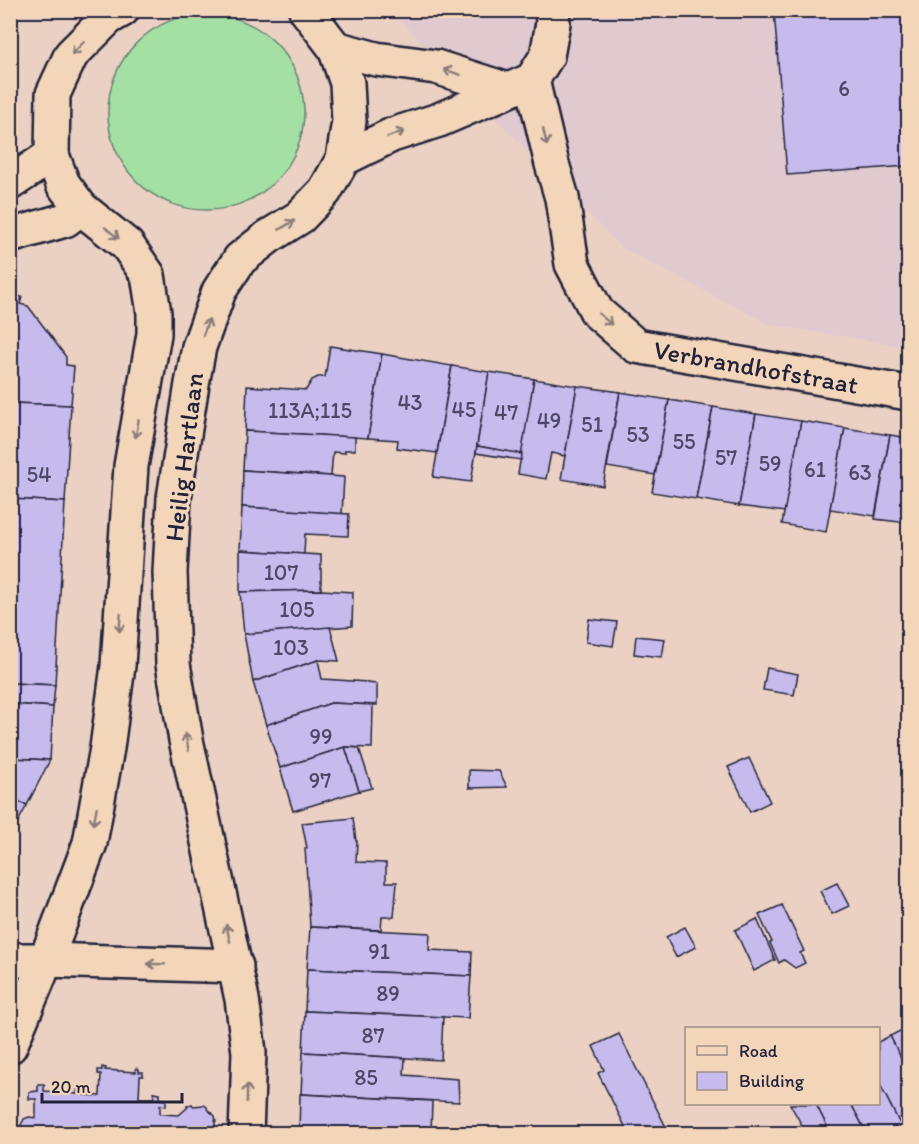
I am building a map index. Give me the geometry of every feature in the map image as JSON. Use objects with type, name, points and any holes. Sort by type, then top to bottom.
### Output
[{"type":"main road","name":"Heilig Hartlaan","points":[[10,1046],[46,960],[90,843],[107,748],[118,666],[131,466],[154,334],[154,313],[148,275],[127,245],[81,208],[63,184],[52,154],[53,94],[71,55],[108,18],[122,10]]},
{"type":"main road","name":"Heilig Hartlaan","points":[[246,1134],[249,1052],[243,999],[186,740],[173,664],[170,572],[174,498],[188,408],[199,347],[219,291],[240,259],[268,237],[300,218],[324,191],[343,159],[349,121],[347,83],[335,48],[306,10]]},
{"type":"main road","points":[[343,159],[392,135],[439,120],[520,85],[547,56],[553,23],[552,10]]},
{"type":"main road","points":[[335,48],[376,59],[436,67],[520,85]]},
{"type":"main road","name":"Verbrandhofstraat","points":[[520,85],[552,164],[562,198],[572,264],[597,312],[636,346],[909,393]]},
{"type":"main road","points":[[10,183],[52,154]]},
{"type":"main road","points":[[10,236],[65,220],[81,208]]},
{"type":"main road","points":[[10,960],[236,966]]},
{"type":"shaded area","points":[[391,11],[908,11],[908,347],[771,325],[622,248]]},
{"type":"green space","points":[[216,14],[244,21],[261,30],[276,42],[288,57],[297,74],[303,93],[303,131],[297,150],[288,167],[276,182],[261,194],[244,203],[225,209],[196,210],[168,203],[151,194],[136,182],[124,167],[115,150],[109,131],[108,102],[115,74],[124,57],[136,42],[151,30],[168,21],[187,15]]},
{"type":"building","points":[[774,10],[908,10],[908,166],[787,175]]},
{"type":"building","points":[[10,295],[22,297],[20,304],[28,306],[47,331],[66,357],[66,365],[74,366],[71,405],[10,403]]},
{"type":"building","points":[[330,346],[382,354],[368,438],[245,431],[247,386],[306,390],[312,380],[325,377]]},
{"type":"building","points":[[382,354],[452,366],[437,453],[397,448],[398,440],[368,438]]},
{"type":"building","points":[[452,366],[489,372],[471,482],[433,477]]},
{"type":"building","points":[[489,372],[534,379],[522,454],[477,446]]},
{"type":"building","points":[[534,379],[577,386],[565,456],[551,453],[546,479],[518,474]]},
{"type":"building","points":[[577,386],[620,392],[603,486],[561,479]]},
{"type":"building","points":[[620,392],[669,400],[655,475],[607,467]]},
{"type":"building","points":[[669,400],[713,407],[696,499],[652,492]]},
{"type":"building","points":[[10,403],[71,405],[65,502],[10,499]]},
{"type":"building","points":[[713,407],[756,414],[739,506],[696,499]]},
{"type":"building","points":[[756,414],[801,421],[785,512],[739,506]]},
{"type":"building","points":[[801,421],[845,428],[826,532],[782,524]]},
{"type":"building","points":[[845,428],[890,435],[875,516],[830,509]]},
{"type":"building","points":[[245,431],[355,437],[355,450],[345,450],[345,453],[333,452],[331,476],[243,470]]},
{"type":"building","points":[[890,435],[908,438],[908,523],[875,519]]},
{"type":"building","points":[[477,446],[522,454],[521,460],[476,453]]},
{"type":"building","points":[[243,470],[344,477],[342,514],[242,507]]},
{"type":"building","points":[[10,499],[65,502],[55,685],[10,683]]},
{"type":"building","points":[[242,507],[349,514],[348,536],[305,534],[304,554],[240,550]]},
{"type":"building","points":[[240,550],[321,555],[321,590],[240,592]]},
{"type":"building","points":[[321,590],[353,592],[352,626],[244,634],[240,592]]},
{"type":"building","points":[[589,619],[617,622],[613,646],[586,642]]},
{"type":"building","points":[[330,627],[339,661],[318,660],[253,682],[244,634]]},
{"type":"building","points":[[636,636],[665,639],[662,657],[634,654]]},
{"type":"building","points":[[318,660],[322,679],[377,684],[377,705],[331,703],[266,725],[253,682]]},
{"type":"building","points":[[767,668],[798,674],[794,695],[763,690]]},
{"type":"building","points":[[10,683],[55,685],[53,707],[10,704]]},
{"type":"building","points":[[331,703],[373,705],[372,748],[345,747],[280,768],[266,725]]},
{"type":"building","points":[[10,704],[53,707],[50,760],[10,758]]},
{"type":"building","points":[[345,747],[359,748],[372,788],[359,791]]},
{"type":"building","points":[[345,747],[359,791],[293,811],[280,768]]},
{"type":"building","points":[[10,758],[50,760],[27,805],[10,799]]},
{"type":"building","points":[[749,758],[770,802],[750,812],[728,767]]},
{"type":"building","points":[[469,770],[499,771],[507,787],[469,788]]},
{"type":"building","points":[[10,799],[27,805],[10,837]]},
{"type":"building","points":[[353,818],[357,841],[356,862],[386,863],[386,882],[397,882],[394,917],[382,917],[381,930],[310,927],[305,848],[307,848],[302,823]]},
{"type":"building","points":[[837,883],[849,906],[832,914],[820,891]]},
{"type":"building","points":[[782,905],[804,951],[800,953],[805,963],[795,968],[784,960],[779,963],[759,915]]},
{"type":"building","points":[[757,919],[775,960],[754,971],[735,930]]},
{"type":"building","points":[[310,927],[430,933],[429,950],[472,952],[471,976],[307,969]]},
{"type":"building","points":[[685,927],[696,947],[676,957],[666,937]]},
{"type":"building","points":[[307,969],[471,976],[468,1018],[305,1011]]},
{"type":"building","points":[[305,1011],[443,1017],[441,1060],[303,1052]]},
{"type":"building","points":[[908,1027],[908,1072],[890,1036]]},
{"type":"building","points":[[619,1034],[669,1134],[629,1134],[598,1073],[604,1070],[593,1046]]},
{"type":"building","points":[[890,1036],[908,1072],[908,1134],[905,1134],[880,1085],[880,1041]]},
{"type":"building","points":[[303,1052],[405,1058],[404,1075],[458,1079],[459,1102],[301,1094]]},
{"type":"building","points":[[102,1067],[106,1068],[105,1070],[136,1072],[136,1068],[139,1072],[143,1072],[143,1076],[140,1076],[139,1098],[154,1098],[153,1092],[160,1093],[160,1099],[166,1100],[166,1106],[160,1105],[160,1114],[179,1115],[192,1104],[193,1106],[204,1105],[215,1116],[215,1134],[27,1134],[22,1130],[21,1125],[24,1119],[36,1118],[36,1099],[29,1099],[29,1092],[38,1091],[38,1084],[44,1084],[44,1091],[77,1094],[78,1086],[85,1086],[84,1095],[100,1096],[101,1074],[98,1074],[98,1070],[102,1070]]},
{"type":"building","points":[[880,1085],[905,1134],[867,1134],[852,1105],[880,1105]]},
{"type":"building","points":[[300,1094],[432,1101],[431,1134],[299,1134]]},
{"type":"building","points":[[791,1105],[816,1105],[831,1134],[807,1134]]},
{"type":"building","points":[[816,1105],[852,1105],[867,1134],[831,1134]]}]
